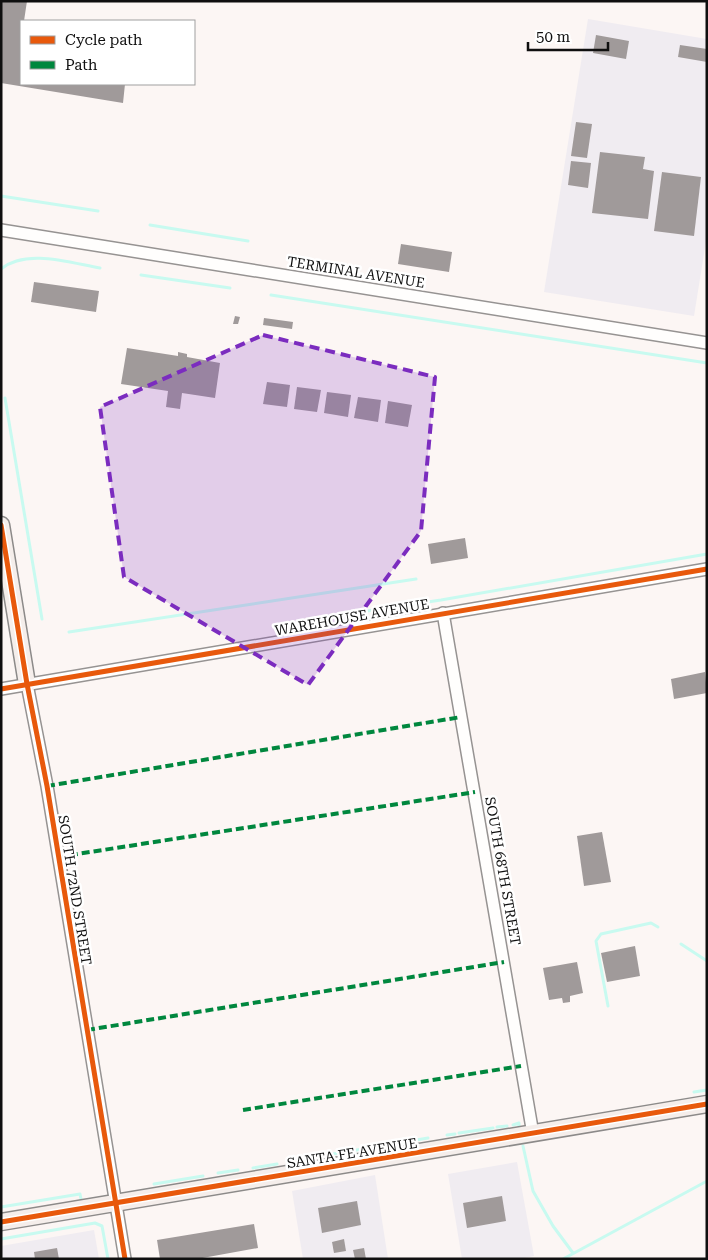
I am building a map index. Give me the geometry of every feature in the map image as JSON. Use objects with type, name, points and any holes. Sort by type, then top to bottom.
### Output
[{"type":"street","name":"TERMINAL AVENUE","points":[[1,230],[707,343]]},
{"type":"street","name":"SOUTH 72ND STREET","points":[[1,525],[125,1259]]},
{"type":"street","name":"WAREHOUSE AVENUE","points":[[1,689],[707,569]]},
{"type":"street","name":"SOUTH 68TH STREET","points":[[443,613],[533,1134]]},
{"type":"street","name":"SANTA FE AVENUE","points":[[1,1222],[707,1104]]},
{"type":"highlighted area","points":[[263,335],[435,377],[421,531],[308,685],[124,577],[100,407]]},
{"type":"shaded area","points":[[588,19],[707,39],[707,235],[694,316],[544,292]]},
{"type":"shaded area","points":[[517,1162],[534,1256],[519,1259],[462,1259],[448,1174]]},
{"type":"shaded area","points":[[375,1175],[388,1259],[303,1259],[292,1191]]},
{"type":"shaded area","points":[[94,1230],[99,1259],[1,1259],[1,1246]]},
{"type":"building","points":[[1,1],[27,1],[24,20],[20,20],[20,85],[125,85],[123,103],[1,83]]},
{"type":"building","points":[[596,35],[629,41],[626,59],[593,53]]},
{"type":"building","points":[[680,45],[707,49],[707,62],[678,57]]},
{"type":"building","points":[[576,122],[592,124],[587,158],[571,156]]},
{"type":"building","points":[[600,152],[645,157],[643,169],[654,171],[648,219],[592,213]]},
{"type":"building","points":[[571,161],[591,163],[588,188],[568,185]]},
{"type":"building","points":[[662,172],[701,177],[694,236],[654,231]]},
{"type":"building","points":[[401,244],[452,252],[449,272],[398,264]]},
{"type":"building","points":[[34,282],[99,291],[96,312],[31,302]]},
{"type":"building","points":[[235,316],[240,317],[238,324],[233,324]]},
{"type":"building","points":[[264,318],[293,322],[292,329],[263,325]]},
{"type":"building","points":[[127,348],[178,356],[178,352],[187,354],[187,357],[220,363],[215,398],[182,393],[180,409],[166,407],[168,391],[121,384]]},
{"type":"building","points":[[267,382],[290,385],[287,407],[263,404]]},
{"type":"building","points":[[297,387],[321,390],[317,412],[294,409]]},
{"type":"building","points":[[327,392],[351,395],[348,417],[324,413]]},
{"type":"building","points":[[358,397],[381,400],[378,422],[354,418]]},
{"type":"building","points":[[388,401],[412,405],[408,427],[385,423]]},
{"type":"building","points":[[465,538],[468,558],[431,564],[428,544]]},
{"type":"building","points":[[705,672],[707,693],[674,699],[671,679]]},
{"type":"building","points":[[602,832],[611,882],[584,886],[577,836]]},
{"type":"building","points":[[635,946],[640,976],[607,982],[601,953]]},
{"type":"building","points":[[577,962],[583,993],[570,996],[570,1002],[563,1003],[562,998],[549,1000],[543,968]]},
{"type":"building","points":[[502,1196],[506,1221],[467,1228],[463,1203]]},
{"type":"building","points":[[357,1201],[361,1225],[322,1233],[318,1208]]},
{"type":"building","points":[[254,1224],[258,1248],[197,1259],[160,1259],[157,1240]]},
{"type":"building","points":[[344,1239],[346,1251],[334,1253],[332,1242]]},
{"type":"building","points":[[57,1248],[59,1259],[35,1259],[34,1252]]},
{"type":"building","points":[[364,1248],[366,1259],[355,1259],[353,1250]]},
{"type":"waterway","points":[[1,196],[98,211]]},
{"type":"waterway","points":[[150,225],[248,241]]},
{"type":"waterway","points":[[1,269],[23,259],[36,258],[100,268]]},
{"type":"waterway","points":[[141,275],[230,288]]},
{"type":"waterway","points":[[271,295],[707,363]]},
{"type":"waterway","points":[[5,398],[42,619]]},
{"type":"waterway","points":[[320,618],[441,600],[707,554]]},
{"type":"waterway","points":[[69,632],[416,579]]},
{"type":"waterway","points":[[608,1006],[596,941],[601,934],[651,923],[658,927]]},
{"type":"waterway","points":[[681,944],[707,961]]},
{"type":"waterway","points":[[694,1092],[707,1090]]},
{"type":"waterway","points":[[513,1125],[519,1123],[519,1126]]},
{"type":"waterway","points":[[497,1127],[507,1126]]},
{"type":"waterway","points":[[459,1133],[493,1128]]},
{"type":"waterway","points":[[447,1135],[455,1134]]},
{"type":"waterway","points":[[291,1161],[428,1138]]},
{"type":"waterway","points":[[523,1146],[533,1191],[553,1226],[573,1253]]},
{"type":"waterway","points":[[253,1168],[277,1164]]},
{"type":"waterway","points":[[218,1173],[238,1170]]},
{"type":"waterway","points":[[154,1184],[203,1176]]},
{"type":"waterway","points":[[563,1259],[707,1181]]},
{"type":"waterway","points":[[1,1207],[80,1194],[81,1199]]},
{"type":"waterway","points":[[1,1239],[95,1223],[102,1226],[108,1259]]},
{"type":"marked path","points":[[47,786],[461,717]]},
{"type":"marked path","points":[[58,857],[475,792]]},
{"type":"marked path","points":[[87,1030],[504,962]]},
{"type":"marked path","points":[[243,1110],[521,1066]]},
{"type":"cycle path","points":[[1,525],[27,684],[47,786],[125,1259]]},
{"type":"cycle path","points":[[1,689],[707,569]]},
{"type":"cycle path","points":[[1,1222],[707,1104]]}]
